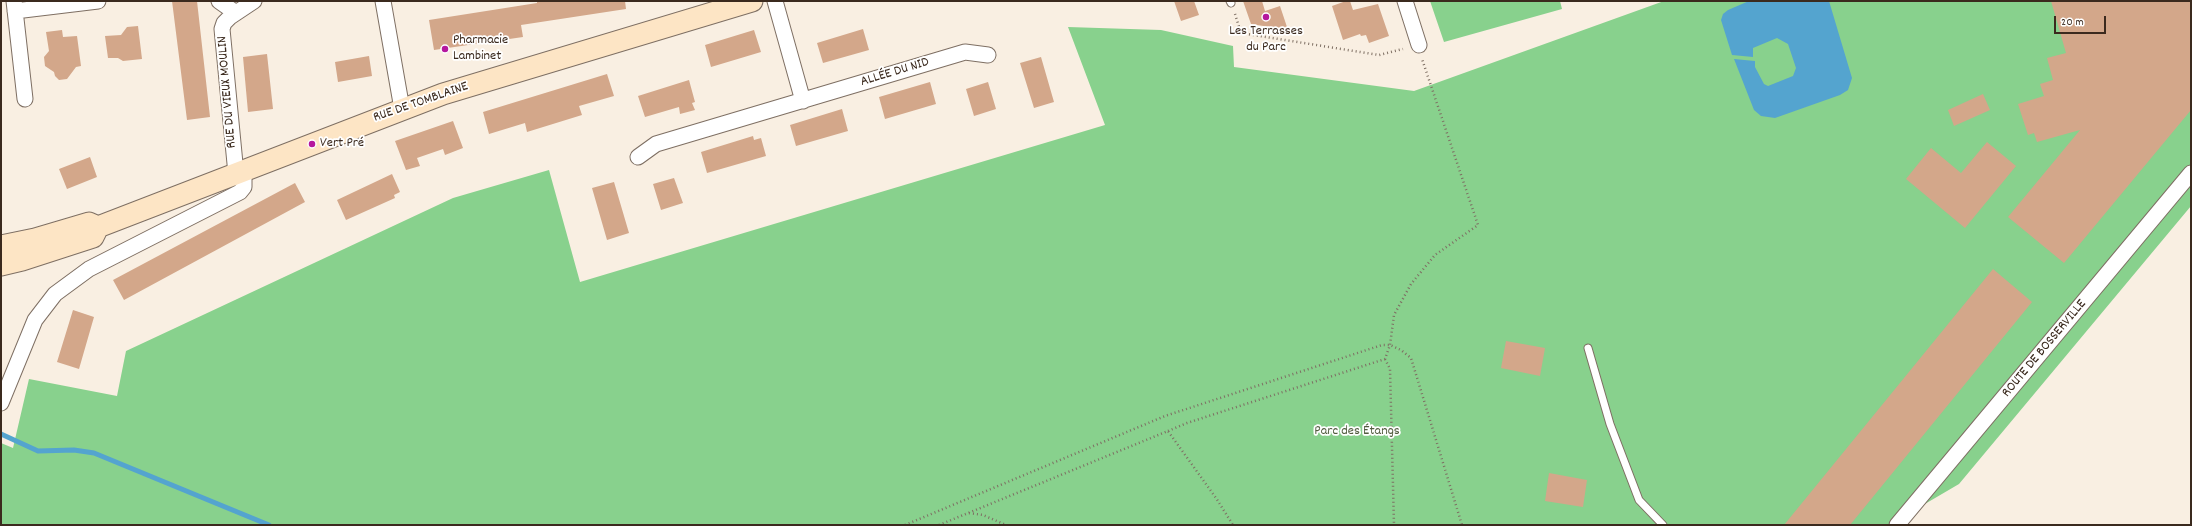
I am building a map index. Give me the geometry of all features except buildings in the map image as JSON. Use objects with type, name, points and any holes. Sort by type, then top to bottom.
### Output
[{"type":"main road","name":"RUE DE TOMBLAINE","points":[[98,227],[443,94],[752,1]]},
{"type":"main road","points":[[1,246],[35,240],[89,223],[98,227],[93,237],[22,260],[1,265]]},
{"type":"street","points":[[25,98],[15,6],[98,1]]},
{"type":"street","points":[[219,1],[236,13]]},
{"type":"street","name":"RUE DU VIEUX MOULIN","points":[[1,403],[35,320],[55,294],[89,269],[240,192],[245,182],[240,173],[221,36],[224,23],[254,1]]},
{"type":"street","points":[[383,1],[399,100],[402,109]]},
{"type":"street","points":[[775,1],[803,100]]},
{"type":"street","points":[[1405,1],[1419,45]]},
{"type":"street","name":"ALLÉE DU NID","points":[[638,157],[656,144],[965,52],[988,55]]},
{"type":"street","name":"ROUTE DE BOSSERVILLE","points":[[1897,525],[2191,172]]},
{"type":"lane","points":[[1588,348],[1610,424],[1639,500],[1663,525]]},
{"type":"path","points":[[1231,2],[1241,33],[1379,55],[1419,45],[1478,225],[1446,246],[1424,266],[1402,299],[1394,315],[1392,336],[1385,359],[1390,369],[1394,525]]},
{"type":"path","points":[[905,525],[1166,416],[1382,345],[1390,345],[1401,350],[1410,358],[1462,525]]},
{"type":"path","points":[[939,525],[1187,423],[1385,359]]},
{"type":"path","points":[[1168,431],[1216,498],[1233,525]]},
{"type":"path","points":[[968,513],[989,517],[1006,525]]},
{"type":"green space","points":[[1430,1],[1560,1],[1562,9],[1444,42]]},
{"type":"green space","name":"Parc des Étangs","points":[[1664,1],[2191,1],[2191,206],[1959,484],[1889,525],[1,525],[1,443],[13,448],[29,379],[117,396],[126,351],[453,198],[549,170],[580,282],[1105,125],[1068,27],[1161,30],[1233,46],[1234,67],[1414,91]]},
{"type":"water","points":[[1749,1],[1829,1],[1852,78],[1848,90],[1840,95],[1775,118],[1761,116],[1754,110],[1734,59],[1755,61],[1755,67],[1764,84],[1768,86],[1793,76],[1796,68],[1788,44],[1777,38],[1753,48],[1753,57],[1732,55],[1721,20],[1723,14],[1728,10]]},
{"type":"waterway","points":[[1,434],[38,451],[74,450],[94,453],[269,525]]},
{"type":"place","name":"Les Terrasses du Parc","points":[[1266,17]]},
{"type":"place","name":"Pharmacie Lambinet","points":[[445,49]]},
{"type":"place","name":"Vert Pré","points":[[312,144]]}]
